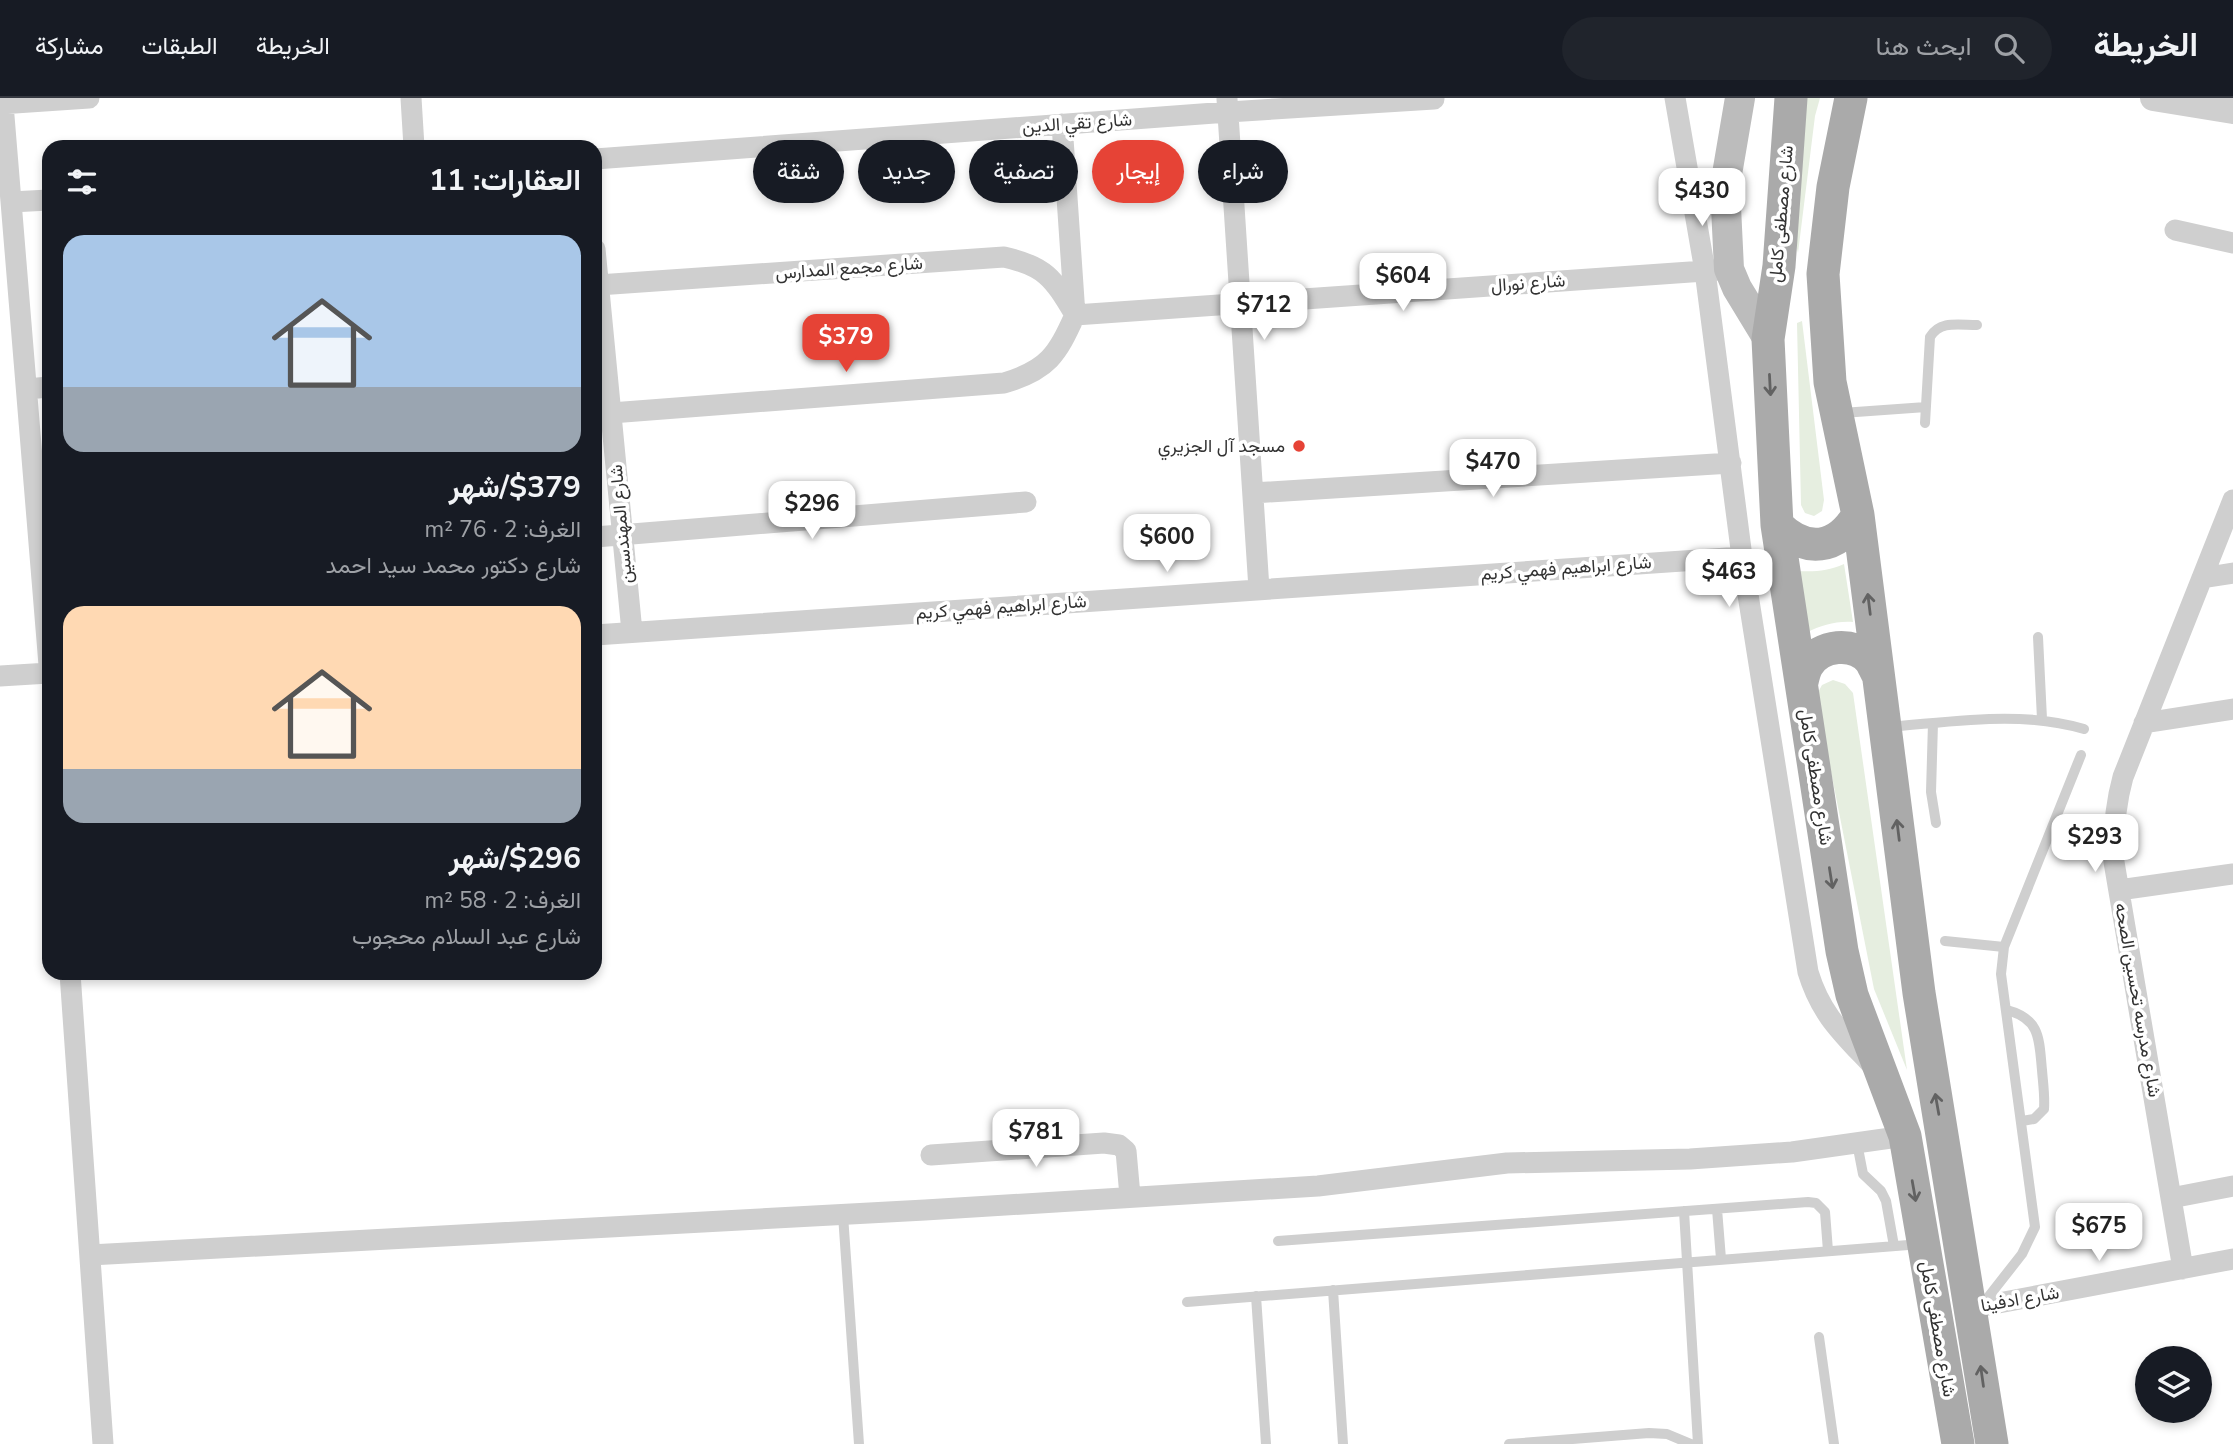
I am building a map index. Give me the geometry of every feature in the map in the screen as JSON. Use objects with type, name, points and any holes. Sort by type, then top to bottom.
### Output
[{"type":"main road","points":[[1740,98],[1725,186],[1717,270],[1737,288],[1768,339]]},
{"type":"main road","name":"شارع مصطفى كامل","points":[[1791,98],[1779,266],[1768,339],[1777,525],[1842,951],[1852,995],[1905,1136],[1909,1245],[1958,1444]]},
{"type":"main road","name":"شارع مصطفى كامل","points":[[1851,98],[1833,187],[1823,274],[1829,382],[1858,515],[1919,993],[1976,1307],[1992,1444]]},
{"type":"main road","points":[[1777,525],[1788,537],[1804,544],[1820,545],[1836,540],[1849,529],[1858,515]]},
{"type":"main road","points":[[1801,682],[1808,665],[1820,652],[1837,647],[1855,649],[1869,659],[1878,675]]},
{"type":"street","points":[[42,577],[1,104],[89,98]]},
{"type":"street","points":[[411,98],[414,140]]},
{"type":"street","points":[[1675,98],[1717,270],[1731,463],[1742,557],[1808,972],[1824,1011],[1882,1075]]},
{"type":"street","points":[[2153,98],[2233,111]]},
{"type":"street","name":"شارع تقي الدين","points":[[602,158],[1062,124],[1227,105],[1434,99]]},
{"type":"street","points":[[1227,105],[1259,589]]},
{"type":"street","points":[[611,413],[1004,383],[1029,376],[1049,361],[1064,340],[1075,315],[1062,124]]},
{"type":"street","points":[[11,202],[42,200]]},
{"type":"street","points":[[2175,230],[2233,243]]},
{"type":"street","name":"شارع مجمع المدارس","points":[[602,285],[1004,257],[1027,262],[1047,274],[1075,315]]},
{"type":"street","name":"شارع نورال","points":[[1075,315],[1717,270]]},
{"type":"street","name":"شارع المهندسين","points":[[602,361],[611,413],[632,632]]},
{"type":"street","points":[[27,389],[42,388]]},
{"type":"street","points":[[1253,493],[1731,463]]},
{"type":"street","name":"شارع مدرسه تحسين الصحه","points":[[2183,1269],[2114,862],[2116,805],[2123,777],[2233,500]]},
{"type":"street","points":[[602,536],[1026,502]]},
{"type":"street","name":"شارع ابراهيم فهمي كريم","points":[[602,634],[1742,557]]},
{"type":"street","points":[[2202,578],[2233,573]]},
{"type":"street","points":[[0,676],[42,673]]},
{"type":"street","points":[[2144,723],[2233,709]]},
{"type":"street","points":[[2119,890],[2233,874]]},
{"type":"street","points":[[70,980],[103,1444]]},
{"type":"street","points":[[89,1255],[843,1215],[1318,1186],[1507,1163],[1690,1159],[1792,1152],[1905,1136]]},
{"type":"street","points":[[931,1155],[1104,1143],[1119,1145],[1126,1151],[1130,1196]]},
{"type":"street","points":[[2171,1198],[2233,1185]]},
{"type":"street","name":"شارع ادفينا","points":[[1976,1307],[2233,1259]]},
{"type":"lane","points":[[1925,423],[1930,337],[1935,329],[1945,325],[1977,325]]},
{"type":"lane","points":[[1836,414],[1926,407]]},
{"type":"lane","points":[[2038,637],[2042,719]]},
{"type":"lane","points":[[1885,727],[1998,718],[2042,719],[2084,729]]},
{"type":"lane","points":[[1934,723],[1931,792],[1936,823]]},
{"type":"lane","points":[[1976,1307],[2022,1254],[2035,1227],[2001,974],[2004,947],[2081,755]]},
{"type":"lane","points":[[1945,941],[2004,947]]},
{"type":"lane","points":[[2007,1010],[2019,1013],[2029,1020],[2039,1041],[2044,1109],[2034,1119],[2022,1121]]},
{"type":"lane","points":[[1187,1302],[1909,1245],[1881,1191],[1863,1174],[1857,1143]]},
{"type":"lane","points":[[1278,1241],[1815,1203],[1825,1212],[1828,1251]]},
{"type":"lane","points":[[1717,1209],[1721,1259]]},
{"type":"lane","points":[[1684,1211],[1699,1444]]},
{"type":"lane","points":[[843,1215],[859,1444]]},
{"type":"lane","points":[[1332,1290],[1343,1444]]},
{"type":"lane","points":[[1256,1296],[1266,1444]]},
{"type":"lane","points":[[1819,1337],[1834,1444]]},
{"type":"lane","points":[[1508,1444],[1648,1433],[1667,1434],[1691,1444]]},
{"type":"shaded area","points":[[1807,98],[1820,98],[1815,116],[1798,253],[1791,222]]},
{"type":"shaded area","points":[[1802,321],[1824,500],[1822,511],[1814,516],[1805,513],[1801,505],[1797,323]]},
{"type":"shaded area","points":[[1844,564],[1853,622],[1829,624],[1806,633],[1797,571],[1821,570]]},
{"type":"shaded area","points":[[1833,680],[1845,684],[1853,693],[1907,1070],[1874,989],[1816,696],[1822,685]]},
{"type":"place","name":"مسجد آل الجزيري","points":[[1299,446]]}]
